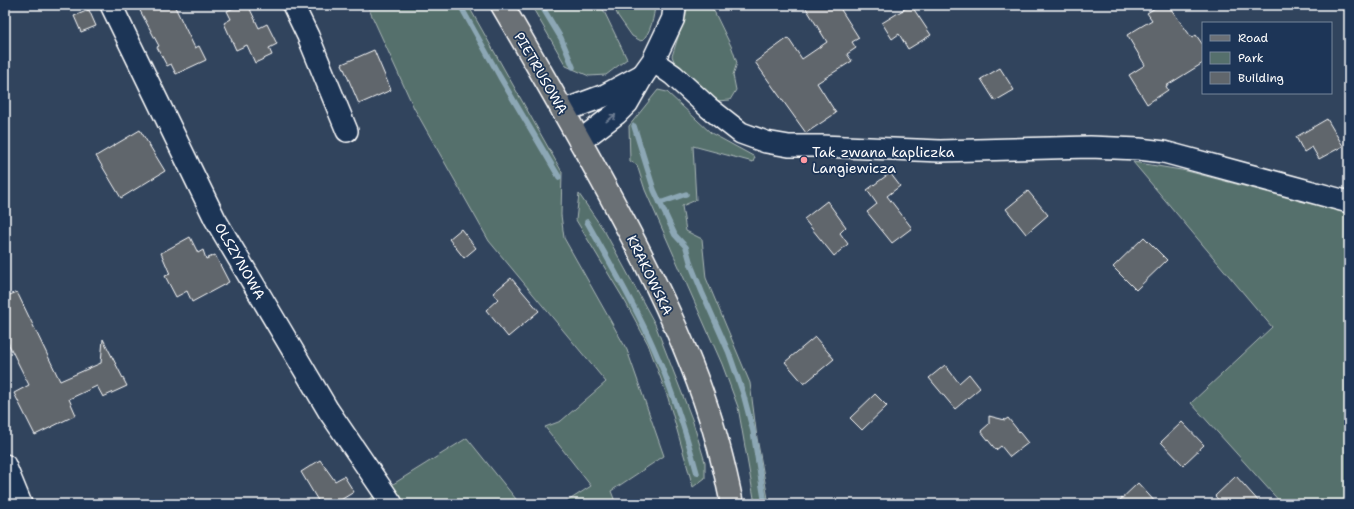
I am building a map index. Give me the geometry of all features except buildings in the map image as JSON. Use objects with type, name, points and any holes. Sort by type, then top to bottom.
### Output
[{"type":"main road","name":"PIETRUSOWA","points":[[502,5],[580,142]]},
{"type":"main road","name":"KRAKOWSKA","points":[[580,142],[604,183],[658,288],[683,345],[704,399],[732,504]]},
{"type":"street","name":"OLSZYNOWA","points":[[111,5],[214,219],[328,410],[392,504]]},
{"type":"street","points":[[293,5],[308,36],[347,131]]},
{"type":"street","points":[[580,142],[617,113],[627,103],[648,68],[673,19],[674,5]]},
{"type":"street","points":[[563,111],[606,95],[648,68],[673,75],[709,108],[741,133],[766,142],[789,146],[940,151],[1090,147],[1138,149],[1164,152],[1349,202]]},
{"type":"street","points":[[5,465],[21,504]]},
{"type":"green space","points":[[367,5],[468,5],[562,172],[561,215],[564,238],[627,350],[664,456],[611,491],[616,504],[563,504],[591,486],[545,427],[561,421],[606,382],[489,241],[414,108]]},
{"type":"green space","points":[[531,5],[601,5],[627,59],[606,75],[589,76],[566,66]]},
{"type":"green space","points":[[613,5],[655,5],[650,29],[641,41],[632,36],[618,16]]},
{"type":"green space","points":[[686,5],[711,5],[732,48],[737,63],[733,75],[736,90],[730,100],[717,101],[675,64],[672,56],[682,25]]},
{"type":"green space","points":[[658,90],[667,92],[711,133],[755,157],[753,162],[693,146],[696,200],[682,206],[686,231],[702,239],[706,278],[750,383],[757,438],[769,504],[755,504],[738,407],[722,364],[645,190],[637,165],[630,161],[629,126]]},
{"type":"green space","points":[[1133,162],[1187,171],[1349,214],[1349,504],[1282,504],[1191,403],[1272,327]]},
{"type":"green space","points":[[579,194],[605,232],[655,324],[692,419],[705,462],[705,478],[693,487],[668,398],[648,344],[626,303],[576,220]]},
{"type":"green space","points":[[467,438],[520,504],[361,504]]},
{"type":"waterway","points":[[460,5],[500,77],[559,177]]},
{"type":"waterway","points":[[541,5],[561,38],[573,67]]},
{"type":"waterway","points":[[634,126],[654,190],[675,235],[686,247],[691,265],[729,353],[743,393],[753,431],[765,504]]},
{"type":"waterway","points":[[660,203],[686,194]]},
{"type":"waterway","points":[[587,222],[646,330],[666,377],[688,440],[697,473]]},
{"type":"place","name":"Tak zwana kapliczka Langiewicza","points":[[804,160]]}]
